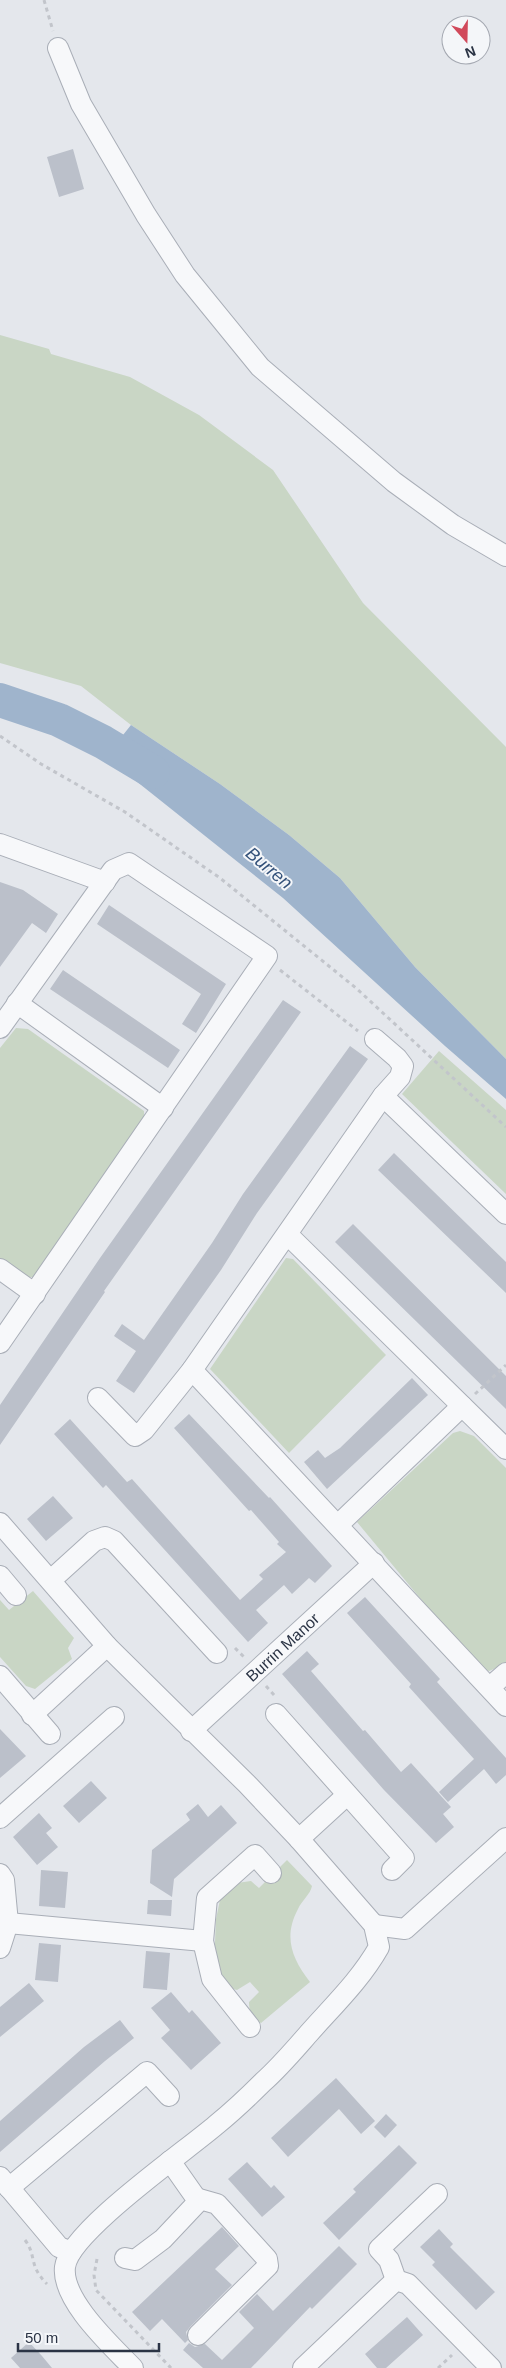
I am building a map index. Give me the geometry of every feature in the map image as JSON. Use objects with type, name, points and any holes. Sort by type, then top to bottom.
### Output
[{"type":"street","points":[[58,48],[81,104],[146,216],[185,275],[260,367],[394,482],[453,525],[506,556]]},
{"type":"street","points":[[0,844],[105,882]]},
{"type":"street","points":[[0,1028],[113,870],[129,863],[267,956],[0,1343]]},
{"type":"street","points":[[17,1003],[163,1108]]},
{"type":"street","points":[[98,1398],[135,1436],[144,1430],[192,1370],[288,1235],[383,1096],[400,1077],[403,1066],[375,1039]]},
{"type":"street","points":[[383,1096],[506,1214]]},
{"type":"street","points":[[288,1235],[506,1449]]},
{"type":"street","points":[[0,1269],[35,1294]]},
{"type":"street","points":[[192,1370],[506,1706]]},
{"type":"street","points":[[338,1525],[462,1406]]},
{"type":"street","points":[[0,1523],[107,1646],[191,1731],[247,1784],[299,1839],[374,1925],[379,1947],[369,1965],[344,1995],[266,2080],[215,2126],[102,2217],[75,2248],[65,2266],[69,2290],[95,2329],[133,2368]]},
{"type":"street","points":[[51,1580],[94,1541],[105,1537],[114,1541],[217,1653]]},
{"type":"street","name":"Burrin Manor","points":[[191,1731],[374,1563]]},
{"type":"street","points":[[0,1576],[16,1595]]},
{"type":"street","points":[[32,1715],[107,1646]]},
{"type":"street","points":[[490,1688],[506,1673]]},
{"type":"street","points":[[0,1676],[50,1734]]},
{"type":"street","points":[[276,1714],[404,1858],[392,1870]]},
{"type":"street","points":[[0,1818],[114,1717]]},
{"type":"street","points":[[299,1839],[347,1794]]},
{"type":"street","points":[[374,1925],[405,1929],[506,1838]]},
{"type":"street","points":[[250,2027],[212,1979],[203,1941],[207,1898],[255,1855],[271,1873]]},
{"type":"street","points":[[0,1874],[4,1880],[8,1923],[0,1948]]},
{"type":"street","points":[[8,1923],[203,1941]]},
{"type":"street","points":[[75,2248],[59,2247],[5,2182],[147,2072],[169,2096]]},
{"type":"street","points":[[125,2258],[135,2260],[162,2239],[196,2204],[196,2198],[170,2161]]},
{"type":"street","points":[[437,2194],[379,2249],[388,2260],[396,2280],[408,2284],[491,2368]]},
{"type":"street","points":[[196,2198],[217,2204],[267,2259],[268,2266],[198,2335]]},
{"type":"street","points":[[303,2368],[396,2280]]},
{"type":"path","points":[[44,0],[58,48]]},
{"type":"path","points":[[0,736],[41,764],[125,812],[220,878],[356,988],[506,1127]]},
{"type":"path","points":[[267,956],[278,968],[346,1021],[375,1039]]},
{"type":"path","points":[[462,1406],[506,1365]]},
{"type":"path","points":[[19,2232],[30,2246],[32,2261],[38,2274],[49,2285]]},
{"type":"path","points":[[75,2248],[97,2259],[125,2258]]},
{"type":"path","points":[[97,2259],[94,2275],[96,2290],[171,2368]]},
{"type":"path","points":[[76,2300],[96,2290]]},
{"type":"green space","points":[[0,335],[49,349],[51,354],[130,377],[199,415],[273,470],[363,603],[506,747],[506,1059],[415,967],[340,878],[289,835],[220,784],[131,725],[81,686],[0,663]]},
{"type":"green space","points":[[16,1028],[28,1029],[144,1111],[144,1117],[34,1277],[28,1277],[0,1258],[0,1048]]},
{"type":"green space","points":[[439,1051],[506,1110],[506,1194],[402,1094]]},
{"type":"green space","points":[[286,1258],[293,1259],[386,1355],[289,1453],[210,1369]]},
{"type":"green space","points":[[460,1431],[474,1436],[506,1468],[506,1664],[489,1671],[477,1667],[357,1522],[453,1433]]},
{"type":"green space","points":[[33,1591],[74,1638],[68,1648],[72,1659],[35,1689],[26,1686],[0,1657],[0,1600],[9,1610]]},
{"type":"green space","points":[[287,1860],[312,1886],[293,1919],[290,1938],[298,1965],[310,1982],[261,2023],[252,2014],[249,2006],[249,2002],[259,1992],[250,1982],[237,1990],[229,1988],[214,1965],[216,1919],[220,1900],[237,1883],[251,1881],[259,1888]]},
{"type":"water","points":[[131,725],[220,784],[289,835],[340,878],[415,967],[506,1059],[506,1099],[283,898],[131,777],[107,755]]},
{"type":"building","points":[[73,149],[84,189],[59,197],[47,157]]},
{"type":"building","points":[[0,882],[23,890],[58,914],[46,933],[32,923],[0,967]]},
{"type":"building","points":[[109,905],[226,984],[196,1033],[182,1024],[201,994],[97,924]]},
{"type":"building","points":[[63,970],[180,1050],[168,1068],[50,989]]},
{"type":"building","points":[[283,1000],[301,1012],[104,1291],[0,1445],[0,1405],[100,1258]]},
{"type":"building","points":[[350,1046],[368,1059],[257,1213],[221,1270],[134,1393],[116,1381],[136,1351],[114,1336],[122,1324],[144,1340],[212,1243],[243,1194]]},
{"type":"building","points":[[394,1153],[506,1262],[506,1293],[378,1170]]},
{"type":"building","points":[[353,1224],[506,1376],[506,1409],[335,1242]]},
{"type":"building","points":[[412,1378],[428,1395],[327,1489],[304,1462],[318,1450],[325,1458],[340,1448]]},
{"type":"building","points":[[189,1414],[270,1497],[332,1566],[315,1583],[309,1578],[292,1594],[284,1585],[256,1610],[268,1623],[248,1642],[106,1485],[103,1488],[54,1434],[70,1419],[127,1482],[132,1479],[240,1600],[263,1579],[259,1575],[286,1552],[277,1544],[279,1542],[251,1510],[249,1511],[174,1428]]},
{"type":"building","points":[[53,1496],[73,1518],[46,1541],[27,1519]]},
{"type":"building","points":[[365,1597],[440,1679],[437,1682],[506,1758],[506,1775],[496,1784],[484,1769],[448,1802],[439,1792],[474,1759],[409,1687],[411,1684],[347,1613]]},
{"type":"building","points":[[307,1651],[319,1664],[311,1671],[363,1731],[365,1730],[401,1772],[411,1763],[451,1807],[443,1814],[454,1827],[436,1843],[384,1790],[282,1674]]},
{"type":"building","points":[[0,1729],[26,1756],[0,1778]]},
{"type":"building","points":[[91,1781],[107,1798],[79,1823],[63,1806]]},
{"type":"building","points":[[198,1804],[208,1817],[221,1805],[237,1823],[174,1879],[172,1897],[150,1883],[152,1850],[190,1820],[186,1814]]},
{"type":"building","points":[[39,1813],[52,1828],[46,1833],[58,1847],[37,1865],[13,1837]]},
{"type":"building","points":[[41,1870],[68,1872],[65,1908],[39,1906]]},
{"type":"building","points":[[148,1900],[172,1900],[171,1916],[147,1914]]},
{"type":"building","points":[[39,1943],[61,1945],[58,1982],[35,1980]]},
{"type":"building","points":[[146,1951],[170,1953],[167,1990],[143,1988]]},
{"type":"building","points":[[29,1983],[44,2001],[0,2037],[0,2007]]},
{"type":"building","points":[[171,1992],[189,2013],[192,2010],[221,2043],[191,2070],[161,2038],[170,2030],[151,2008]]},
{"type":"building","points":[[120,2020],[134,2038],[0,2152],[0,2121],[84,2047]]},
{"type":"building","points":[[336,2078],[375,2121],[361,2134],[339,2109],[288,2157],[271,2138]]},
{"type":"building","points":[[386,2114],[397,2125],[385,2138],[374,2127]]},
{"type":"building","points":[[399,2145],[417,2163],[339,2240],[323,2223],[356,2192],[353,2189]]},
{"type":"building","points":[[247,2162],[271,2188],[274,2185],[285,2197],[262,2217],[228,2179]]},
{"type":"building","points":[[222,2227],[239,2246],[215,2269],[232,2285],[190,2327],[186,2332],[188,2340],[185,2343],[162,2319],[150,2331],[132,2312]]},
{"type":"building","points":[[439,2229],[453,2244],[450,2247],[495,2292],[476,2310],[432,2265],[435,2262],[420,2247]]},
{"type":"building","points":[[339,2246],[357,2264],[312,2309],[310,2307],[251,2368],[203,2368],[183,2350],[189,2343],[195,2347],[205,2344],[222,2360],[254,2328],[239,2312],[257,2294],[273,2311]]},
{"type":"building","points":[[407,2317],[423,2335],[386,2368],[377,2368],[365,2354]]},
{"type":"building","points":[[29,2342],[52,2368],[20,2368],[11,2358]]},
{"type":"waterway","name":"Burren","points":[[0,700],[59,720],[103,742],[153,772]]}]
